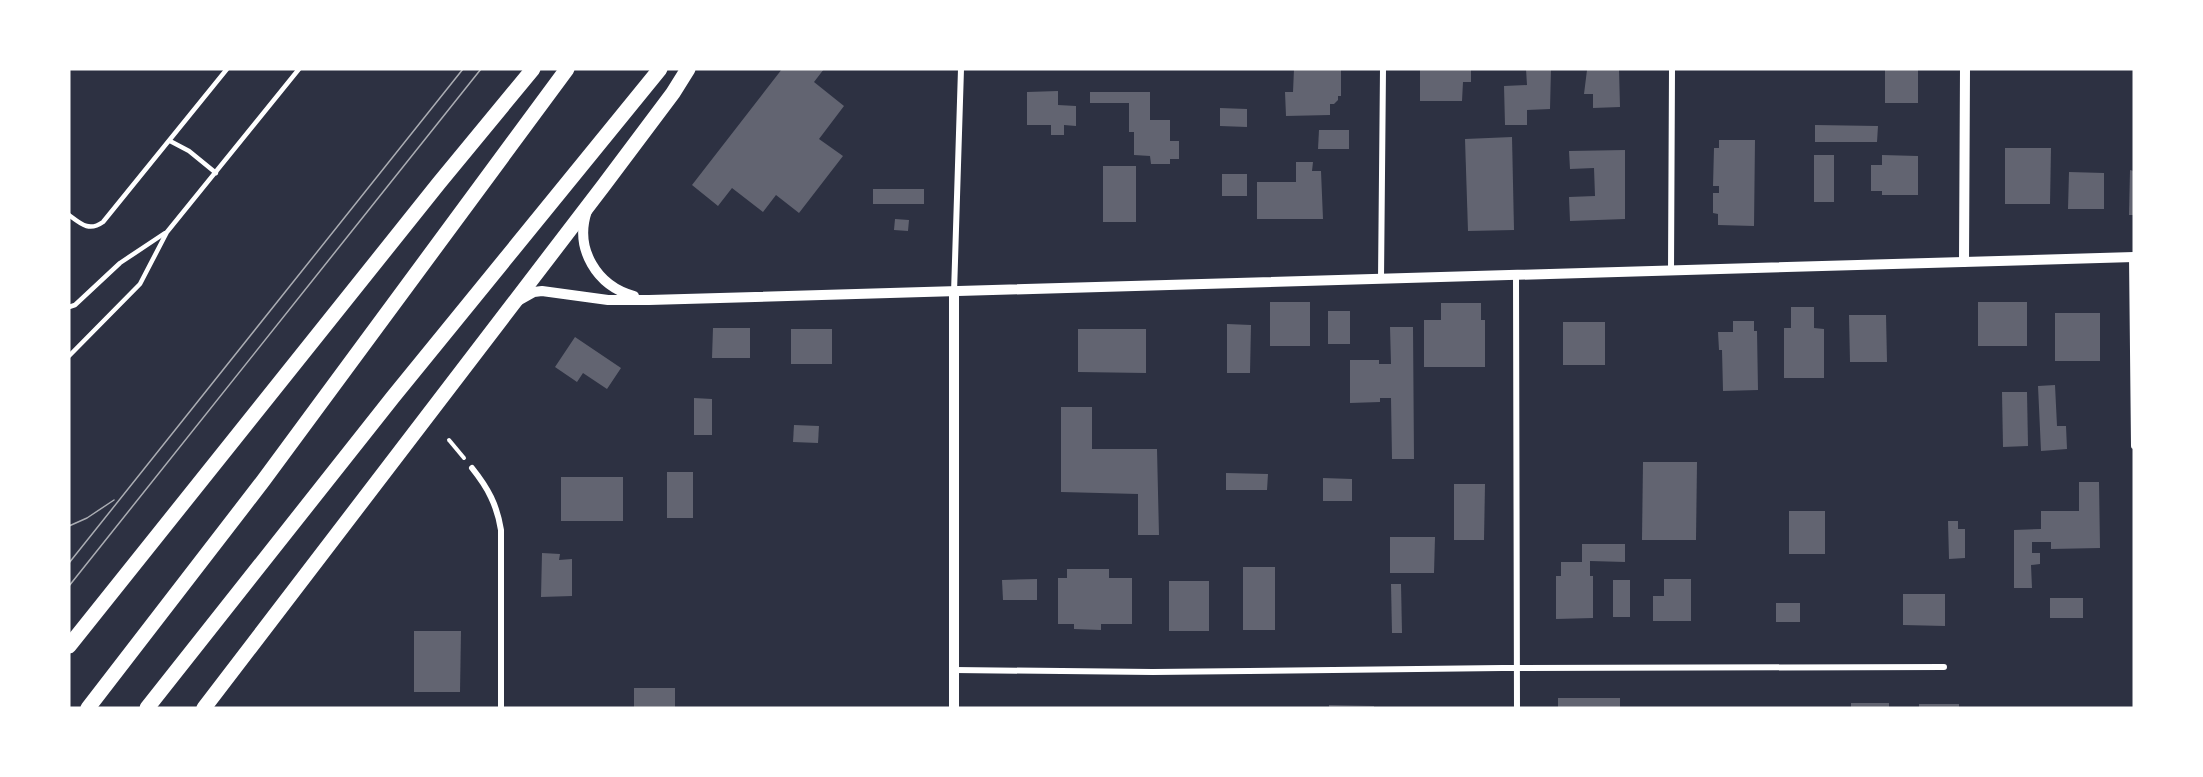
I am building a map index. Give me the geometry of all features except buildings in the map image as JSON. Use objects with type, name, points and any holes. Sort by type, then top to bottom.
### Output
[{"type":"main road","points":[[69,646],[439,183],[533,69]]},
{"type":"main road","points":[[88,708],[263,481],[567,69]]},
{"type":"main road","points":[[147,708],[393,397],[660,69]]},
{"type":"main road","points":[[204,708],[674,93],[688,69]]},
{"type":"street","points":[[954,708],[954,293],[961,69]]},
{"type":"street","points":[[1381,280],[1383,69]]},
{"type":"street","points":[[1671,271],[1672,69]]},
{"type":"street","points":[[1964,262],[1965,69]]},
{"type":"street","points":[[589,205],[583,225],[583,237],[595,270],[615,290],[649,300]]},
{"type":"street","points":[[515,302],[534,292],[542,291],[608,300],[649,300],[954,293],[2133,257],[2134,446]]},
{"type":"street","points":[[1516,276],[1517,708]]},
{"type":"street","points":[[472,468],[489,489],[497,509],[501,530],[501,708]]},
{"type":"street","points":[[955,670],[1153,672],[1944,667]]},
{"type":"lane","points":[[69,214],[80,224],[88,227],[96,227],[103,222],[227,69]]},
{"type":"lane","points":[[69,356],[140,284],[167,232],[299,69]]},
{"type":"lane","points":[[170,141],[189,151],[216,173]]},
{"type":"lane","points":[[69,307],[75,305],[120,262],[167,232]]},
{"type":"path","points":[[449,440],[472,468]]},
{"type":"tram line","points":[[69,563],[463,69]]},
{"type":"tram line","points":[[69,586],[481,69]]},
{"type":"tram line","points":[[69,526],[87,518],[114,500]]}]
